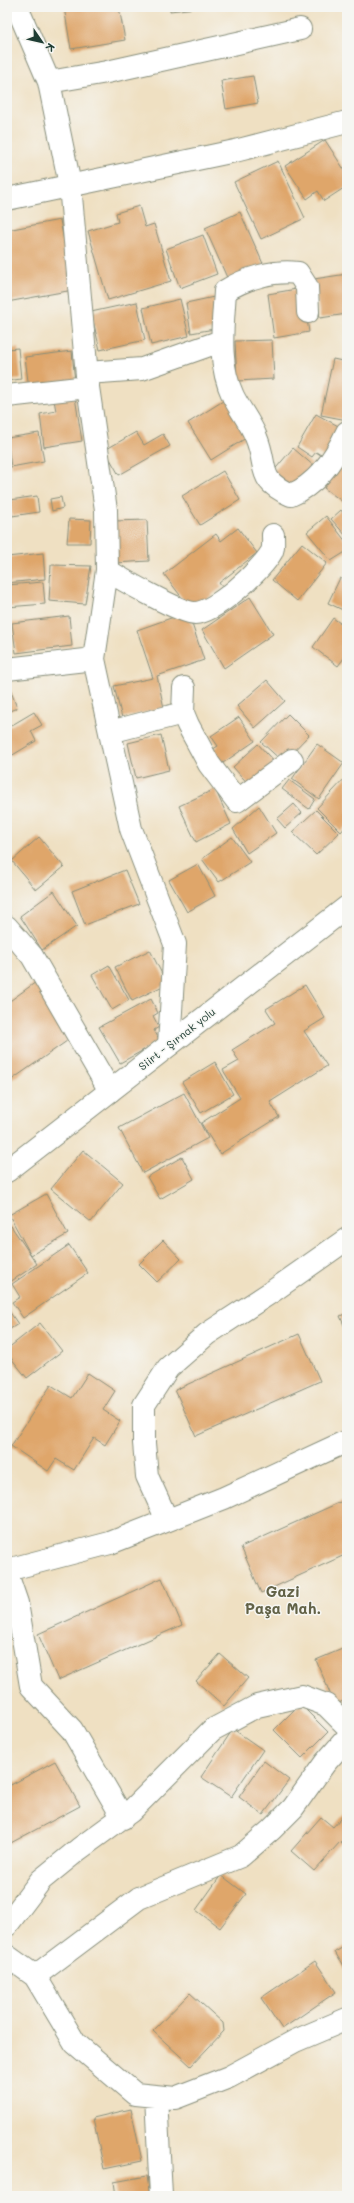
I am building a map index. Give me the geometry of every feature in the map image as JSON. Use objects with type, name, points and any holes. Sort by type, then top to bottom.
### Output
[{"type":"street","points":[[17,7],[49,82],[70,184],[87,380],[106,510],[107,570],[94,659],[131,829],[175,944],[169,1045]]},
{"type":"street","points":[[49,82],[107,72],[300,29]]},
{"type":"street","points":[[7,199],[70,184],[235,151],[347,122]]},
{"type":"street","points":[[308,312],[307,287],[298,273],[267,275],[239,282],[225,291],[221,341],[225,369],[233,396],[256,436],[268,482],[275,488],[291,496],[304,490],[329,465],[347,432]]},
{"type":"street","points":[[7,396],[142,369],[221,341]]},
{"type":"street","points":[[107,570],[125,582],[179,609],[195,613],[209,608],[243,584],[272,552],[273,535]]},
{"type":"street","points":[[7,669],[94,659]]},
{"type":"street","points":[[184,688],[183,713],[209,764],[237,801],[292,760]]},
{"type":"street","points":[[110,732],[183,713]]},
{"type":"street","name":"Siirt - Şırnak yolu","points":[[7,1171],[347,907]]},
{"type":"street","points":[[7,927],[32,956],[110,1091]]},
{"type":"street","points":[[167,1520],[147,1476],[144,1443],[144,1405],[168,1368],[207,1334],[273,1291],[347,1239]]},
{"type":"street","points":[[7,1570],[110,1543],[224,1498],[347,1441]]},
{"type":"street","points":[[7,1574],[17,1603],[31,1686],[72,1730],[123,1818]]},
{"type":"street","points":[[7,1925],[41,1880],[79,1849],[123,1818],[212,1730],[258,1706],[302,1696],[326,1705],[347,1726]]},
{"type":"street","points":[[35,1976],[139,1898],[241,1856],[271,1830],[293,1808],[325,1763],[347,1738]]},
{"type":"street","points":[[7,1956],[35,1976],[74,2043],[135,2094],[175,2098],[229,2077],[295,2041],[347,2019]]},
{"type":"street","points":[[156,2096],[161,2196]]},
{"type":"building","points":[[64,7],[119,7],[125,40],[71,49]]},
{"type":"building","points":[[170,7],[196,7],[196,8],[170,11]]},
{"type":"building","points":[[253,76],[258,103],[226,109],[221,81]]},
{"type":"building","points":[[325,140],[347,174],[347,186],[324,201],[318,191],[307,199],[285,166]]},
{"type":"building","points":[[278,161],[305,218],[261,239],[234,182]]},
{"type":"building","points":[[139,206],[145,227],[154,224],[171,281],[108,300],[88,231],[118,222],[116,213]]},
{"type":"building","points":[[240,212],[264,266],[229,282],[205,228]]},
{"type":"building","points":[[60,220],[73,290],[7,302],[7,230]]},
{"type":"building","points":[[203,235],[217,274],[180,288],[166,249]]},
{"type":"building","points":[[347,274],[347,314],[320,318],[314,279]]},
{"type":"building","points":[[302,288],[309,332],[274,338],[268,294]]},
{"type":"building","points":[[214,297],[220,328],[191,333],[186,303]]},
{"type":"building","points":[[180,299],[189,336],[151,345],[143,308]]},
{"type":"building","points":[[137,302],[145,340],[100,350],[91,312]]},
{"type":"building","points":[[272,340],[274,379],[237,381],[235,341]]},
{"type":"building","points":[[18,348],[21,379],[7,381],[7,349]]},
{"type":"building","points":[[72,351],[75,382],[29,389],[25,357]]},
{"type":"building","points":[[333,359],[347,362],[347,420],[321,415]]},
{"type":"building","points":[[231,396],[254,433],[211,460],[188,423]]},
{"type":"building","points":[[75,397],[82,441],[44,447],[40,414],[56,411],[54,400]]},
{"type":"building","points":[[316,414],[342,428],[327,459],[316,452],[312,457],[297,447]]},
{"type":"building","points":[[136,432],[144,445],[163,434],[170,446],[119,475],[105,450]]},
{"type":"building","points":[[39,433],[44,461],[11,467],[7,438]]},
{"type":"building","points":[[293,448],[315,467],[293,492],[271,474]]},
{"type":"building","points":[[347,456],[347,505],[324,488]]},
{"type":"building","points":[[223,471],[240,500],[200,525],[182,496]]},
{"type":"building","points":[[37,496],[39,512],[12,516],[10,500]]},
{"type":"building","points":[[61,497],[63,508],[52,511],[50,499]]},
{"type":"building","points":[[341,510],[347,518],[347,537],[331,519]]},
{"type":"building","points":[[326,516],[347,543],[347,551],[331,561],[307,532]]},
{"type":"building","points":[[69,519],[91,520],[90,543],[67,543]]},
{"type":"building","points":[[147,520],[149,561],[115,563],[113,521]]},
{"type":"building","points":[[238,528],[257,553],[219,583],[222,587],[192,611],[164,574],[216,534],[221,541]]},
{"type":"building","points":[[302,543],[327,563],[297,601],[272,580]]},
{"type":"building","points":[[43,553],[45,579],[7,583],[7,557]]},
{"type":"building","points":[[51,565],[91,566],[85,604],[49,601]]},
{"type":"building","points":[[340,578],[347,582],[347,612],[328,603]]},
{"type":"building","points":[[43,582],[45,604],[7,607],[7,585]]},
{"type":"building","points":[[250,597],[273,634],[224,668],[202,630]]},
{"type":"building","points":[[188,612],[204,660],[157,676],[164,708],[122,718],[114,686],[153,678],[137,630]]},
{"type":"building","points":[[69,616],[72,646],[16,653],[12,623]]},
{"type":"building","points":[[333,618],[347,628],[347,654],[338,666],[313,647]]},
{"type":"building","points":[[7,680],[17,708],[7,712]]},
{"type":"building","points":[[267,680],[285,701],[255,728],[237,706]]},
{"type":"building","points":[[34,712],[42,725],[31,731],[36,741],[11,756],[7,750],[7,728]]},
{"type":"building","points":[[288,714],[309,735],[283,762],[261,742]]},
{"type":"building","points":[[239,717],[255,741],[220,765],[210,751],[218,746],[211,736]]},
{"type":"building","points":[[161,735],[169,770],[136,778],[128,743]]},
{"type":"building","points":[[258,744],[276,764],[251,787],[233,767]]},
{"type":"building","points":[[317,744],[344,763],[319,799],[292,779]]},
{"type":"building","points":[[347,776],[347,825],[341,832],[317,808]]},
{"type":"building","points":[[289,780],[315,799],[309,809],[282,789]]},
{"type":"building","points":[[215,789],[231,824],[196,842],[179,806]]},
{"type":"building","points":[[294,804],[302,813],[285,828],[277,819]]},
{"type":"building","points":[[259,806],[276,833],[247,853],[233,829]]},
{"type":"building","points":[[316,810],[339,833],[316,855],[292,832]]},
{"type":"building","points":[[39,837],[64,867],[36,890],[12,861]]},
{"type":"building","points":[[232,837],[250,862],[219,882],[202,859]]},
{"type":"building","points":[[198,864],[215,896],[187,912],[169,880]]},
{"type":"building","points":[[125,870],[139,904],[85,925],[72,891]]},
{"type":"building","points":[[54,891],[77,926],[42,950],[20,916]]},
{"type":"building","points":[[150,950],[167,984],[132,1001],[115,967]]},
{"type":"building","points":[[109,965],[129,1000],[112,1010],[92,975]]},
{"type":"building","points":[[36,982],[74,1036],[7,1083],[7,1003]]},
{"type":"building","points":[[305,985],[325,1018],[304,1031],[327,1066],[270,1102],[279,1117],[220,1154],[201,1123],[240,1098],[223,1070],[239,1061],[232,1050],[275,1023],[266,1009]]},
{"type":"building","points":[[151,999],[158,1013],[153,1016],[159,1027],[154,1030],[160,1041],[120,1063],[99,1027]]},
{"type":"building","points":[[215,1062],[233,1094],[201,1113],[182,1082]]},
{"type":"building","points":[[184,1093],[208,1138],[143,1173],[119,1128]]},
{"type":"building","points":[[83,1150],[123,1183],[91,1222],[51,1189]]},
{"type":"building","points":[[182,1157],[194,1179],[160,1199],[147,1177]]},
{"type":"building","points":[[46,1194],[68,1234],[31,1255],[9,1215]]},
{"type":"building","points":[[11,1226],[37,1264],[7,1284],[7,1229]]},
{"type":"building","points":[[163,1240],[181,1259],[157,1282],[139,1264]]},
{"type":"building","points":[[69,1245],[88,1273],[23,1318],[12,1302],[20,1297],[12,1284]]},
{"type":"building","points":[[7,1308],[18,1324],[7,1331]]},
{"type":"building","points":[[347,1313],[347,1332],[340,1316]]},
{"type":"building","points":[[40,1323],[62,1351],[27,1378],[7,1353],[7,1349]]},
{"type":"building","points":[[299,1334],[320,1381],[196,1436],[175,1390]]},
{"type":"building","points":[[88,1373],[115,1391],[103,1410],[120,1421],[105,1445],[94,1438],[74,1470],[56,1459],[48,1471],[11,1446],[51,1385],[72,1398]]},
{"type":"building","points":[[347,1499],[347,1554],[261,1593],[241,1547]]},
{"type":"building","points":[[162,1578],[182,1625],[58,1680],[38,1634]]},
{"type":"building","points":[[347,1647],[347,1699],[335,1705],[316,1660]]},
{"type":"building","points":[[220,1654],[248,1678],[224,1706],[196,1681]]},
{"type":"building","points":[[300,1704],[328,1732],[302,1758],[274,1730]]},
{"type":"building","points":[[233,1729],[263,1750],[231,1797],[201,1777]]},
{"type":"building","points":[[55,1761],[80,1806],[7,1845],[7,1787]]},
{"type":"building","points":[[264,1761],[289,1780],[263,1815],[239,1797]]},
{"type":"building","points":[[347,1811],[347,1849],[340,1842],[314,1871],[291,1851],[321,1817],[333,1827]]},
{"type":"building","points":[[221,1875],[246,1894],[220,1928],[196,1910]]},
{"type":"building","points":[[347,1945],[347,1973],[335,1952]]},
{"type":"building","points":[[315,1961],[336,1992],[282,2029],[261,1998]]},
{"type":"building","points":[[190,1993],[223,2023],[224,2031],[191,2066],[153,2031]]},
{"type":"building","points":[[131,2109],[142,2161],[104,2169],[93,2118]]},
{"type":"building","points":[[147,2176],[150,2196],[116,2196],[114,2182]]},
{"type":"district","name":"Gazi Paşa Mah.","points":[[283,1600]]}]
